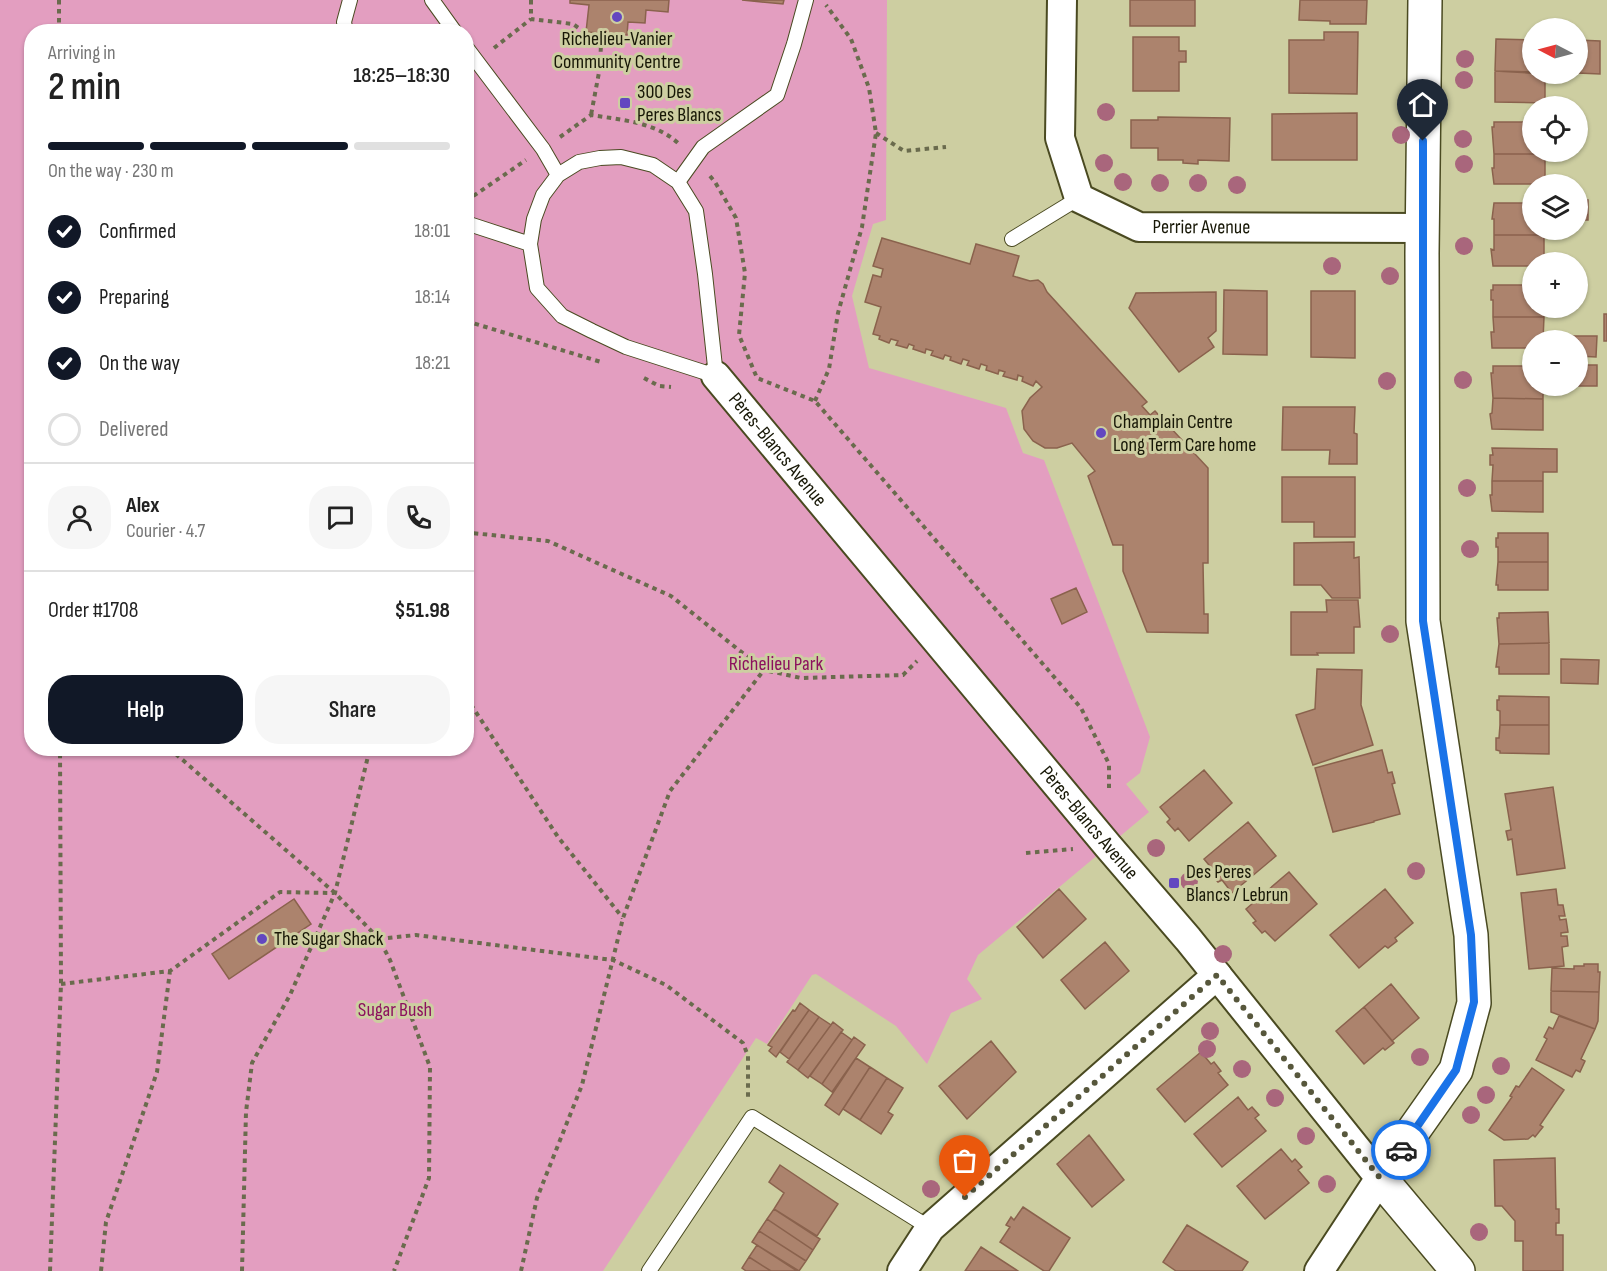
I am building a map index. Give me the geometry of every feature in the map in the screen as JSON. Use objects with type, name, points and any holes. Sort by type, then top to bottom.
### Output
[{"type":"street","points":[[1062,0],[1060,138],[1079,198]]},
{"type":"street","points":[[1319,1271],[1380,1178],[1456,1070],[1474,1002],[1471,935],[1423,621],[1422,228],[1425,0]]},
{"type":"street","name":"Perrier Avenue","points":[[1079,198],[1139,227],[1422,228]]},
{"type":"street","name":"Pères-Blancs Avenue","points":[[716,376],[1217,975],[1458,1271]]},
{"type":"street","points":[[902,1271],[930,1228],[1217,975]]},
{"type":"lane","points":[[344,24],[350,0]]},
{"type":"lane","points":[[678,182],[703,147],[777,95],[806,0]]},
{"type":"lane","points":[[435,2],[450,24]]},
{"type":"lane","points":[[474,58],[543,149],[558,175]]},
{"type":"lane","points":[[621,157],[653,165],[678,182],[696,211],[716,376],[626,347],[562,316],[537,288],[530,244],[534,219],[543,195],[558,175],[579,162],[621,157]]},
{"type":"lane","points":[[1012,239],[1079,198]]},
{"type":"lane","points":[[474,226],[530,244]]},
{"type":"lane","points":[[650,1271],[752,1117],[930,1228]]},
{"type":"path","points":[[59,0],[59,24]]},
{"type":"path","points":[[531,0],[531,19]]},
{"type":"path","points":[[815,401],[829,369],[838,313],[862,228],[876,133],[869,88],[850,39],[827,5],[818,0]]},
{"type":"path","points":[[477,62],[531,19],[573,24],[601,44],[600,67],[591,115]]},
{"type":"path","points":[[474,196],[591,115],[630,121],[668,133],[715,182],[736,218],[745,273],[739,334],[757,378],[815,401],[1081,708],[1109,764],[1109,788]]},
{"type":"path","points":[[876,133],[904,151],[946,147]]},
{"type":"path","points":[[474,323],[608,364]]},
{"type":"path","points":[[639,376],[659,386],[699,389],[716,376]]},
{"type":"path","points":[[474,533],[548,541],[671,596],[764,670],[801,678],[903,675],[937,641]]},
{"type":"path","points":[[520,1271],[537,1198],[582,1085],[623,918],[670,791],[764,670]]},
{"type":"path","points":[[474,709],[558,837],[623,918]]},
{"type":"path","points":[[50,1271],[61,984],[60,756]]},
{"type":"path","points":[[178,756],[334,893],[379,939],[390,960],[430,1067],[429,1178],[393,1271]]},
{"type":"path","points":[[242,1271],[246,1112],[252,1063],[290,995],[334,893],[368,756]]},
{"type":"path","points":[[1026,853],[1061,848],[1087,849],[1104,840]]},
{"type":"path","points":[[61,984],[170,971],[280,892],[334,893]]},
{"type":"path","points":[[379,939],[416,935],[613,960],[666,985],[742,1043],[748,1056],[747,1090],[752,1117]]},
{"type":"path","points":[[101,1271],[106,1222],[157,1072],[170,971]]},
{"type":"green space","name":"Richelieu Park","points":[[0,0],[887,0],[886,220],[873,224],[852,296],[869,368],[1006,408],[1023,453],[1044,460],[1150,737],[1140,773],[1126,784],[1149,812],[978,955],[967,979],[982,999],[951,1013],[927,1064],[896,1026],[816,974],[812,975],[767,1044],[756,1038],[603,1271],[0,1271]]},
{"type":"building","name":"Richelieu-Vanier Community Centre","points":[[570,0],[669,0],[668,12],[646,10],[645,23],[628,22],[627,35],[586,32],[589,5],[570,3]]},
{"type":"building","points":[[742,0],[784,0],[783,4]]},
{"type":"building","points":[[1130,0],[1195,0],[1195,26],[1130,26]]},
{"type":"building","points":[[1300,0],[1367,0],[1366,24],[1330,24],[1330,21],[1299,20]]},
{"type":"building","points":[[1324,32],[1358,32],[1357,94],[1289,93],[1289,40],[1324,40]]},
{"type":"building","points":[[1133,37],[1179,37],[1179,51],[1186,51],[1186,62],[1179,62],[1179,91],[1133,91]]},
{"type":"building","points":[[1496,39],[1522,40],[1522,72],[1495,71]]},
{"type":"building","points":[[1588,40],[1600,41],[1600,74],[1588,73]]},
{"type":"building","points":[[1495,71],[1522,73],[1522,84],[1545,84],[1545,96],[1522,96],[1522,103],[1495,102]]},
{"type":"building","points":[[1357,113],[1357,160],[1272,160],[1272,114]]},
{"type":"building","points":[[1158,117],[1230,118],[1229,161],[1198,160],[1198,164],[1183,163],[1183,160],[1158,160],[1158,148],[1131,148],[1131,120],[1158,120]]},
{"type":"building","points":[[1494,122],[1522,122],[1522,154],[1494,154],[1492,127],[1494,127]]},
{"type":"building","points":[[1494,154],[1522,154],[1522,162],[1545,162],[1545,174],[1522,174],[1522,184],[1494,184],[1492,168],[1494,168]]},
{"type":"building","points":[[1494,203],[1522,203],[1522,235],[1494,235],[1494,219],[1492,219]]},
{"type":"building","points":[[1494,235],[1522,235],[1522,240],[1544,240],[1544,252],[1522,252],[1522,266],[1493,266],[1491,249],[1494,250]]},
{"type":"building","name":"Champlain Centre Long Term Care home","points":[[882,238],[970,264],[976,244],[1019,256],[1013,276],[1030,281],[1038,280],[1043,284],[1047,292],[1147,402],[1142,406],[1150,415],[1155,411],[1208,468],[1208,563],[1203,563],[1204,614],[1208,614],[1208,633],[1147,632],[1123,571],[1123,545],[1113,545],[1088,476],[1095,471],[1072,443],[1057,448],[1045,448],[1033,441],[1024,429],[1022,411],[1030,398],[1042,387],[1036,381],[1033,386],[1022,381],[1023,377],[1018,375],[1017,380],[1003,376],[1005,372],[999,370],[998,374],[986,370],[987,366],[981,364],[979,369],[967,365],[969,361],[963,359],[961,364],[950,360],[951,357],[945,355],[943,359],[931,355],[933,351],[926,349],[925,353],[913,349],[914,346],[909,344],[907,348],[896,345],[898,341],[891,339],[889,343],[873,334],[881,307],[865,302],[873,275],[881,277],[883,269],[873,266]]},
{"type":"building","points":[[1493,285],[1522,285],[1522,317],[1493,317],[1491,290],[1493,290]]},
{"type":"building","points":[[1224,290],[1267,291],[1267,355],[1223,354]]},
{"type":"building","points":[[1311,291],[1355,291],[1355,358],[1311,357]]},
{"type":"building","points":[[1216,292],[1216,331],[1208,338],[1214,347],[1179,372],[1129,308],[1136,293]]},
{"type":"building","points":[[1604,314],[1607,314],[1607,341],[1604,341]]},
{"type":"building","points":[[1493,317],[1544,318],[1543,330],[1522,330],[1522,348],[1492,348],[1491,332],[1494,332]]},
{"type":"building","points":[[1588,336],[1597,336],[1596,357],[1588,357]]},
{"type":"building","points":[[1588,365],[1597,365],[1597,386],[1588,386]]},
{"type":"building","points":[[1493,366],[1522,366],[1522,396],[1543,396],[1543,399],[1493,398],[1491,373],[1493,373]]},
{"type":"building","points":[[1493,398],[1543,399],[1543,430],[1492,429],[1490,414]]},
{"type":"building","points":[[1283,407],[1355,407],[1354,433],[1357,434],[1357,464],[1329,464],[1330,450],[1282,450]]},
{"type":"building","points":[[1492,448],[1557,449],[1557,472],[1543,472],[1543,481],[1492,481],[1493,465],[1490,465],[1490,455],[1493,455]]},
{"type":"building","points":[[1282,477],[1355,477],[1355,537],[1314,537],[1314,522],[1282,522]]},
{"type":"building","points":[[1492,481],[1543,481],[1543,512],[1492,511],[1490,495],[1492,495]]},
{"type":"building","points":[[1498,533],[1548,533],[1548,562],[1498,562],[1496,538],[1498,538]]},
{"type":"building","points":[[1354,542],[1354,558],[1359,557],[1360,598],[1332,598],[1321,585],[1294,585],[1294,543]]},
{"type":"building","points":[[1498,562],[1548,562],[1548,590],[1498,590],[1498,585],[1496,585]]},
{"type":"building","points":[[1076,588],[1087,612],[1062,624],[1051,599]]},
{"type":"building","points":[[1326,600],[1358,600],[1360,627],[1354,627],[1354,653],[1291,655],[1291,612],[1327,612]]},
{"type":"building","points":[[1548,612],[1549,643],[1499,644],[1497,618],[1499,618],[1499,613]]},
{"type":"building","points":[[1549,643],[1549,674],[1499,674],[1499,667],[1496,667],[1499,644]]},
{"type":"building","points":[[1561,659],[1599,660],[1598,684],[1561,683]]},
{"type":"building","points":[[1317,669],[1362,670],[1361,705],[1373,745],[1313,765],[1296,715],[1315,709]]},
{"type":"building","points":[[1499,696],[1549,697],[1549,725],[1500,725],[1500,711],[1497,710]]},
{"type":"building","points":[[1500,725],[1549,725],[1549,754],[1500,753],[1496,750],[1496,738],[1499,738]]},
{"type":"building","points":[[1382,750],[1388,773],[1392,772],[1395,783],[1392,784],[1400,814],[1333,832],[1315,768]]},
{"type":"building","points":[[1204,770],[1232,803],[1189,841],[1178,828],[1175,831],[1167,822],[1170,819],[1160,807]]},
{"type":"building","points":[[1553,787],[1565,868],[1517,875],[1512,839],[1508,840],[1506,831],[1511,830],[1505,794]]},
{"type":"building","points":[[1248,822],[1276,856],[1232,893],[1222,880],[1218,882],[1211,874],[1214,871],[1204,859]]},
{"type":"building","points":[[1289,872],[1317,904],[1275,941],[1265,931],[1262,933],[1253,923],[1256,921],[1246,909]]},
{"type":"building","points":[[1059,889],[1086,919],[1043,958],[1017,927]]},
{"type":"building","points":[[1385,889],[1413,923],[1395,938],[1397,941],[1388,948],[1385,946],[1359,968],[1330,935]]},
{"type":"building","points":[[1556,889],[1558,905],[1563,905],[1565,916],[1559,916],[1560,920],[1566,919],[1568,932],[1561,933],[1561,936],[1567,936],[1568,946],[1562,947],[1564,966],[1529,969],[1521,893]]},
{"type":"building","name":"The Sugar Shack","points":[[294,899],[311,924],[229,979],[212,954]]},
{"type":"building","points":[[1105,942],[1129,971],[1085,1009],[1061,980]]},
{"type":"building","points":[[1584,964],[1598,964],[1599,992],[1551,991],[1552,968],[1574,969],[1574,966],[1584,966]]},
{"type":"building","points":[[1391,984],[1419,1018],[1392,1041],[1364,1007]]},
{"type":"building","points":[[1551,991],[1599,992],[1598,1021],[1595,1029],[1551,1012]]},
{"type":"building","points":[[800,1003],[809,1010],[776,1057],[769,1051],[772,1047],[768,1045]]},
{"type":"building","points":[[1364,1007],[1394,1043],[1385,1050],[1383,1048],[1364,1064],[1336,1031]]},
{"type":"building","points":[[809,1010],[819,1017],[789,1059],[780,1052]]},
{"type":"building","points":[[1559,1016],[1595,1029],[1581,1059],[1585,1061],[1580,1072],[1576,1070],[1572,1077],[1536,1060],[1547,1039],[1544,1037],[1549,1027],[1553,1029]]},
{"type":"building","points":[[819,1017],[831,1025],[798,1070],[787,1062]]},
{"type":"building","points":[[833,1022],[843,1030],[808,1078],[798,1070]]},
{"type":"building","points":[[841,1032],[852,1040],[822,1084],[810,1076]]},
{"type":"building","points":[[854,1037],[865,1045],[832,1092],[822,1084]]},
{"type":"building","points":[[991,1041],[1016,1072],[967,1119],[939,1086]]},
{"type":"building","points":[[1201,1052],[1211,1064],[1214,1062],[1221,1071],[1218,1073],[1228,1085],[1185,1122],[1157,1089]]},
{"type":"building","points":[[856,1058],[870,1067],[839,1115],[825,1105]]},
{"type":"building","points":[[870,1067],[887,1078],[860,1120],[843,1109]]},
{"type":"building","points":[[1532,1068],[1564,1090],[1540,1125],[1543,1127],[1535,1137],[1533,1135],[1528,1139],[1504,1140],[1489,1130],[1512,1097],[1510,1096],[1516,1086],[1519,1087]]},
{"type":"building","points":[[887,1078],[903,1088],[888,1112],[893,1115],[881,1134],[860,1120]]},
{"type":"building","points":[[1238,1097],[1248,1110],[1252,1107],[1259,1115],[1255,1118],[1266,1131],[1222,1167],[1194,1134]]},
{"type":"building","points":[[1089,1135],[1124,1180],[1092,1207],[1057,1164]]},
{"type":"building","points":[[1281,1149],[1292,1162],[1295,1159],[1302,1167],[1298,1170],[1309,1183],[1265,1219],[1237,1186]]},
{"type":"building","points":[[1555,1158],[1556,1209],[1559,1209],[1556,1235],[1563,1235],[1563,1271],[1523,1271],[1523,1241],[1515,1241],[1515,1221],[1502,1206],[1495,1206],[1494,1160]]},
{"type":"building","points":[[780,1165],[838,1204],[817,1236],[774,1209],[784,1193],[769,1182]]},
{"type":"building","points":[[1023,1207],[1070,1238],[1049,1271],[1044,1271],[1000,1242],[1010,1227],[1006,1225],[1011,1217],[1014,1220]]},
{"type":"building","points":[[774,1209],[820,1239],[813,1250],[767,1219]]},
{"type":"building","points":[[767,1219],[813,1250],[806,1261],[759,1231]]},
{"type":"building","points":[[1187,1225],[1248,1262],[1242,1271],[1176,1271],[1163,1262]]},
{"type":"building","points":[[759,1231],[806,1261],[799,1271],[752,1242]]},
{"type":"building","points":[[757,1245],[797,1271],[771,1271],[749,1257]]},
{"type":"building","points":[[981,1247],[1018,1271],[965,1271]]},
{"type":"building","points":[[749,1257],[771,1271],[746,1271],[742,1268]]},
{"type":"way so far","points":[[965,1197],[1217,975],[1380,1178],[1401,1150]]},
{"type":"place","name":"Richelieu-Vanier Community Centre","points":[[617,17]]},
{"type":"place","name":"300 Des Peres Blancs","points":[[625,103]]},
{"type":"place","name":"Champlain Centre Long Term Care home","points":[[1101,433]]},
{"type":"place","name":"Des Peres Blancs / Lebrun","points":[[1174,883]]},
{"type":"place","name":"The Sugar Shack","points":[[262,939]]},
{"type":"route","points":[[1401,1150],[1456,1070],[1474,1002],[1471,935],[1423,621],[1423,141]]},
{"type":"park label","name":"Sugar Bush","points":[[395,1010]]}]
